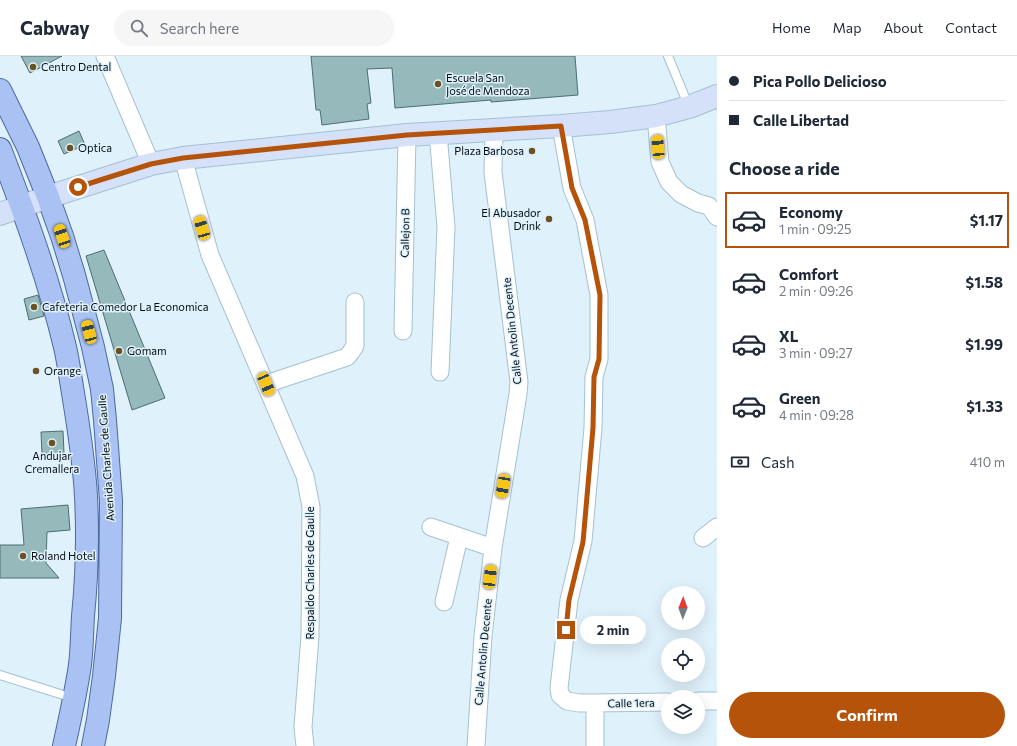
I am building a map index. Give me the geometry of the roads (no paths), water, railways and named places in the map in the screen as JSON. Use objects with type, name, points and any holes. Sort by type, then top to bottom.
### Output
[{"type":"main road","name":"Avenida Charles de Gaulle","points":[[0,90],[28,147],[62,236],[93,347],[102,390],[106,420],[111,502],[110,618],[103,683],[93,746]]},
{"type":"main road","name":"Avenida Charles de Gaulle","points":[[0,149],[22,206],[54,306],[65,349],[76,407],[83,460],[86,510],[86,570],[80,663],[64,746]]},
{"type":"street","points":[[106,56],[151,164]]},
{"type":"street","points":[[0,214],[151,164],[183,158],[407,135],[610,122],[656,116],[689,107],[717,96]]},
{"type":"street","points":[[656,116],[660,162],[669,182],[681,194],[698,203],[708,206],[717,217]]},
{"type":"street","name":"Calle 1era","points":[[561,126],[572,188],[585,220],[600,295],[599,359],[594,377],[593,428],[583,542],[569,600],[559,688],[560,695],[567,701],[579,703],[661,702]]},
{"type":"street","name":"Calle Antolin Decente","points":[[476,746],[483,636],[493,548],[519,382],[493,172],[494,130]]},
{"type":"street","points":[[438,134],[446,227],[440,372]]},
{"type":"street","name":"Callejon B","points":[[404,332],[407,135]]},
{"type":"street","name":"Respaldo Charles de Gaulle","points":[[183,158],[210,256],[305,476],[311,507],[310,636],[303,727],[305,746]]},
{"type":"street","points":[[266,384],[347,357],[355,346],[355,302]]},
{"type":"street","points":[[431,527],[493,548]]},
{"type":"street","points":[[703,538],[717,528]]},
{"type":"street","points":[[444,602],[460,537]]},
{"type":"street","points":[[705,701],[717,700]]},
{"type":"street","points":[[595,704],[595,746]]},
{"type":"lane","points":[[668,56],[689,107]]},
{"type":"lane","points":[[0,675],[74,698]]},
{"type":"place","name":"Centro Dental","points":[[33,67]]},
{"type":"place","name":"Escuela San José de Mendoza","points":[[438,84]]},
{"type":"place","name":"Optica","points":[[70,148]]},
{"type":"place","name":"Plaza Barbosa","points":[[532,151]]},
{"type":"place","name":"El Abusador Drink","points":[[549,219]]},
{"type":"place","name":"Cafeteria Comedor La Economica","points":[[34,307]]},
{"type":"place","name":"Gomam","points":[[119,351]]},
{"type":"place","name":"Orange","points":[[36,371]]},
{"type":"place","name":"Andujar Cremallera","points":[[52,443]]},
{"type":"place","name":"Roland Hotel","points":[[23,556]]}]
